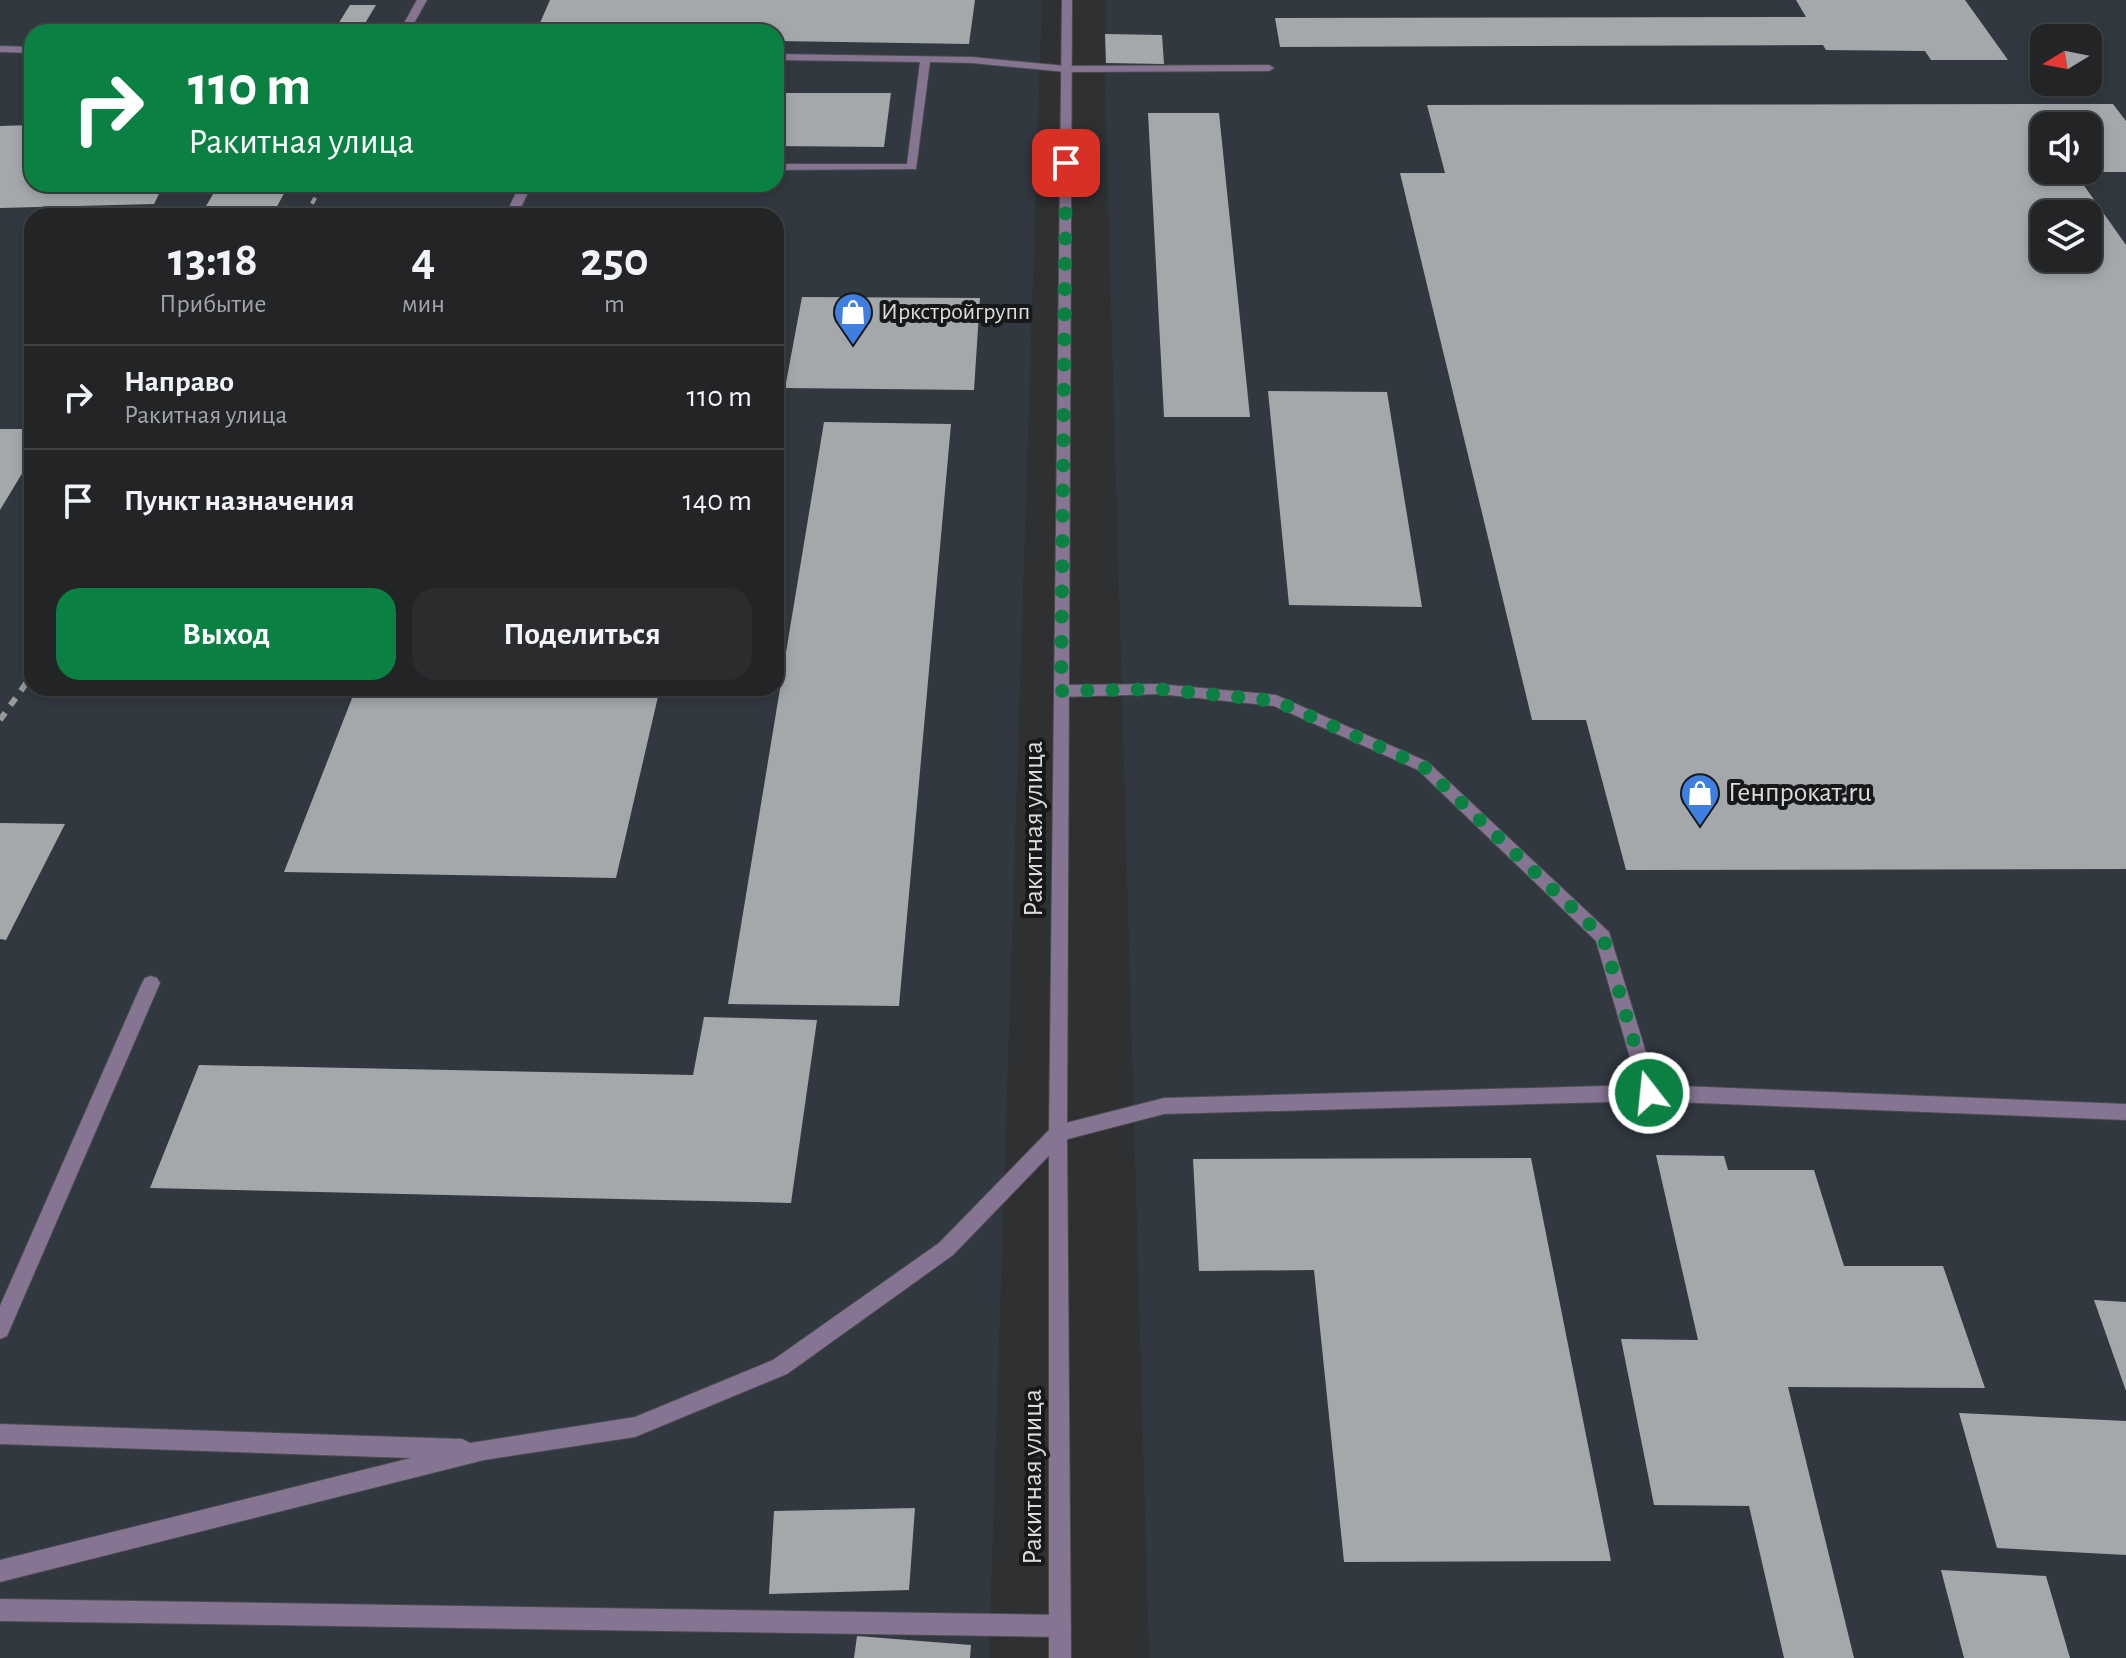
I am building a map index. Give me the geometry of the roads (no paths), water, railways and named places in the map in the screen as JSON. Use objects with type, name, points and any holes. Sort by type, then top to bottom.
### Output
[{"type":"street","points":[[408,24],[422,0]]},
{"type":"street","name":"Ракитная улица","points":[[1060,1658],[1058,1133],[1067,0]]},
{"type":"street","points":[[0,49],[24,50]]},
{"type":"street","points":[[784,57],[925,59],[1066,69],[1269,68]]},
{"type":"street","points":[[784,167],[912,167],[925,59]]},
{"type":"street","points":[[1061,691],[1159,689],[1276,701],[1423,766],[1603,937],[1649,1093]]},
{"type":"street","points":[[0,1329],[151,983]]},
{"type":"street","points":[[0,1571],[484,1450],[635,1427],[780,1367],[946,1249],[1058,1133],[1164,1106],[1649,1093],[2126,1112]]},
{"type":"street","points":[[0,1434],[484,1450]]},
{"type":"street","points":[[0,1610],[1060,1626]]},
{"type":"railway","points":[[310,208],[318,192]]},
{"type":"railway","points":[[0,720],[24,686]]},
{"type":"place","name":"Иркстройгрупп","points":[[853,346]]},
{"type":"place","name":"Генпрокат.ru","points":[[1700,827]]}]
